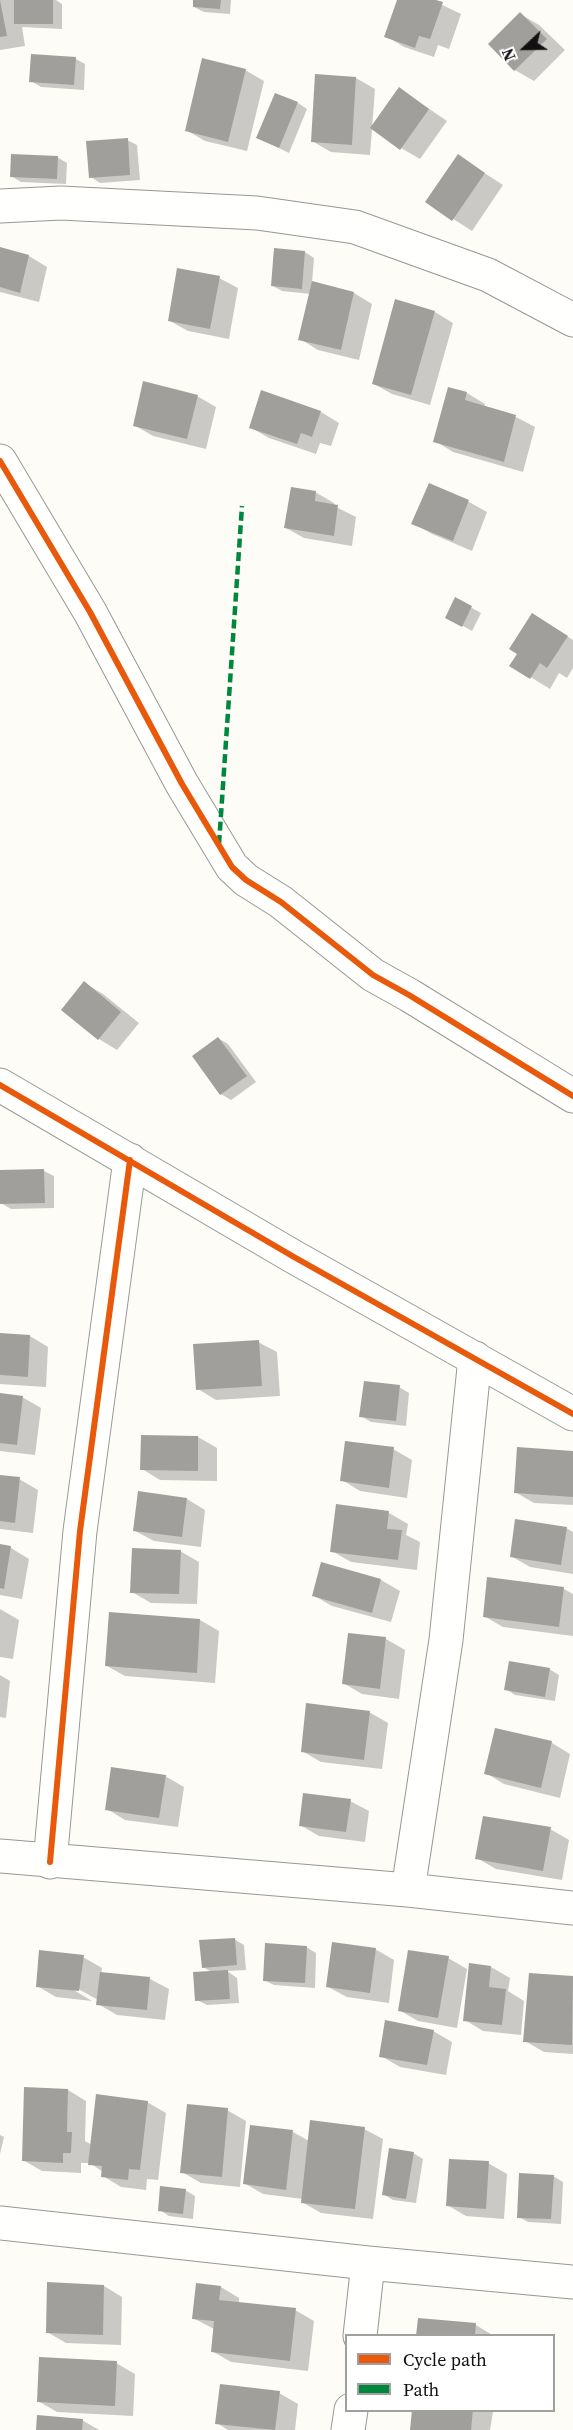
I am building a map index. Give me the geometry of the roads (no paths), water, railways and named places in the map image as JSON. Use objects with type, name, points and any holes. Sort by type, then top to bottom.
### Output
[{"type":"street","points":[[0,207],[61,203],[257,213],[355,226],[488,275],[573,320]]},
{"type":"street","points":[[0,461],[90,612],[182,784],[232,867],[374,975],[409,994],[573,1096]]},
{"type":"street","points":[[0,1085],[294,1257],[573,1414]]},
{"type":"street","points":[[50,1862],[80,1531],[130,1160]]},
{"type":"street","points":[[408,1890],[446,1640],[475,1358]]},
{"type":"street","points":[[0,1856],[50,1862],[408,1890],[573,1908]]},
{"type":"street","points":[[0,2223],[573,2283]]},
{"type":"street","points":[[360,2334],[368,2263]]},
{"type":"street","points":[[348,2430],[351,2412]]}]
